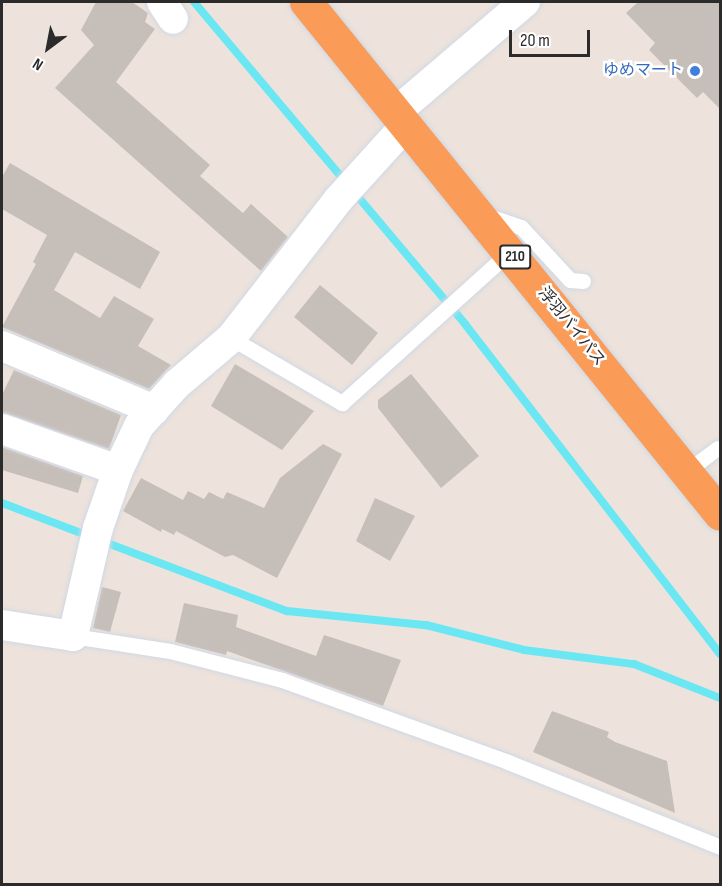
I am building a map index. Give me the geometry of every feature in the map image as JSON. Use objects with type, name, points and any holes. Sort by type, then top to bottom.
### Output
[{"type":"highway","name":"浮羽バイパス","points":[[306,2],[510,251],[720,514]]},
{"type":"street","points":[[2,625],[73,636],[95,536],[118,470],[139,426],[177,384],[231,338],[400,119],[525,2]]},
{"type":"street","points":[[2,346],[154,410]]},
{"type":"street","points":[[2,429],[118,470]]},
{"type":"lane","points":[[477,212],[521,227],[570,280],[583,281]]},
{"type":"lane","points":[[231,338],[342,403],[510,251]]},
{"type":"lane","points":[[687,471],[717,448]]},
{"type":"lane","points":[[73,636],[170,651],[282,680],[508,762],[720,847]]},
{"type":"building","points":[[96,2],[132,2],[148,13],[145,22],[155,29],[116,82],[210,165],[200,176],[243,213],[251,204],[288,237],[261,271],[55,88],[94,45],[81,30]]},
{"type":"building","name":"ゆめマート","points":[[638,2],[720,2],[720,109],[703,92],[697,98],[649,50],[655,43],[626,13]]},
{"type":"building","points":[[10,163],[160,252],[140,289],[75,252],[54,290],[100,318],[114,296],[154,319],[138,346],[171,365],[149,389],[2,327],[36,264],[33,262],[47,235],[2,209],[2,177]]},
{"type":"building","points":[[320,285],[378,333],[352,365],[294,317]]},
{"type":"building","points":[[235,364],[314,411],[282,450],[211,406]]},
{"type":"building","points":[[14,370],[121,415],[109,449],[2,412],[2,395]]},
{"type":"building","points":[[411,374],[479,456],[441,488],[378,408],[378,400]]},
{"type":"building","points":[[323,444],[342,454],[277,578],[233,555],[225,557],[176,531],[174,535],[162,529],[161,532],[123,511],[141,478],[183,500],[188,491],[204,499],[209,492],[223,499],[227,492],[264,508],[280,478]]},
{"type":"building","points":[[2,447],[83,476],[78,493],[2,470]]},
{"type":"building","points":[[375,498],[415,516],[390,561],[356,541]]},
{"type":"building","points":[[102,587],[121,592],[110,632],[93,628]]},
{"type":"building","points":[[184,603],[238,615],[236,627],[316,656],[324,635],[401,660],[383,706],[227,651],[226,655],[175,642]]},
{"type":"building","points":[[552,711],[609,732],[607,737],[615,742],[667,761],[675,813],[533,752]]},
{"type":"waterway","points":[[194,2],[465,324],[720,654]]},
{"type":"waterway","points":[[2,503],[287,611],[426,625],[524,650],[634,664],[720,698]]},
{"type":"place","name":"ゆめマート","points":[[695,71]]}]
